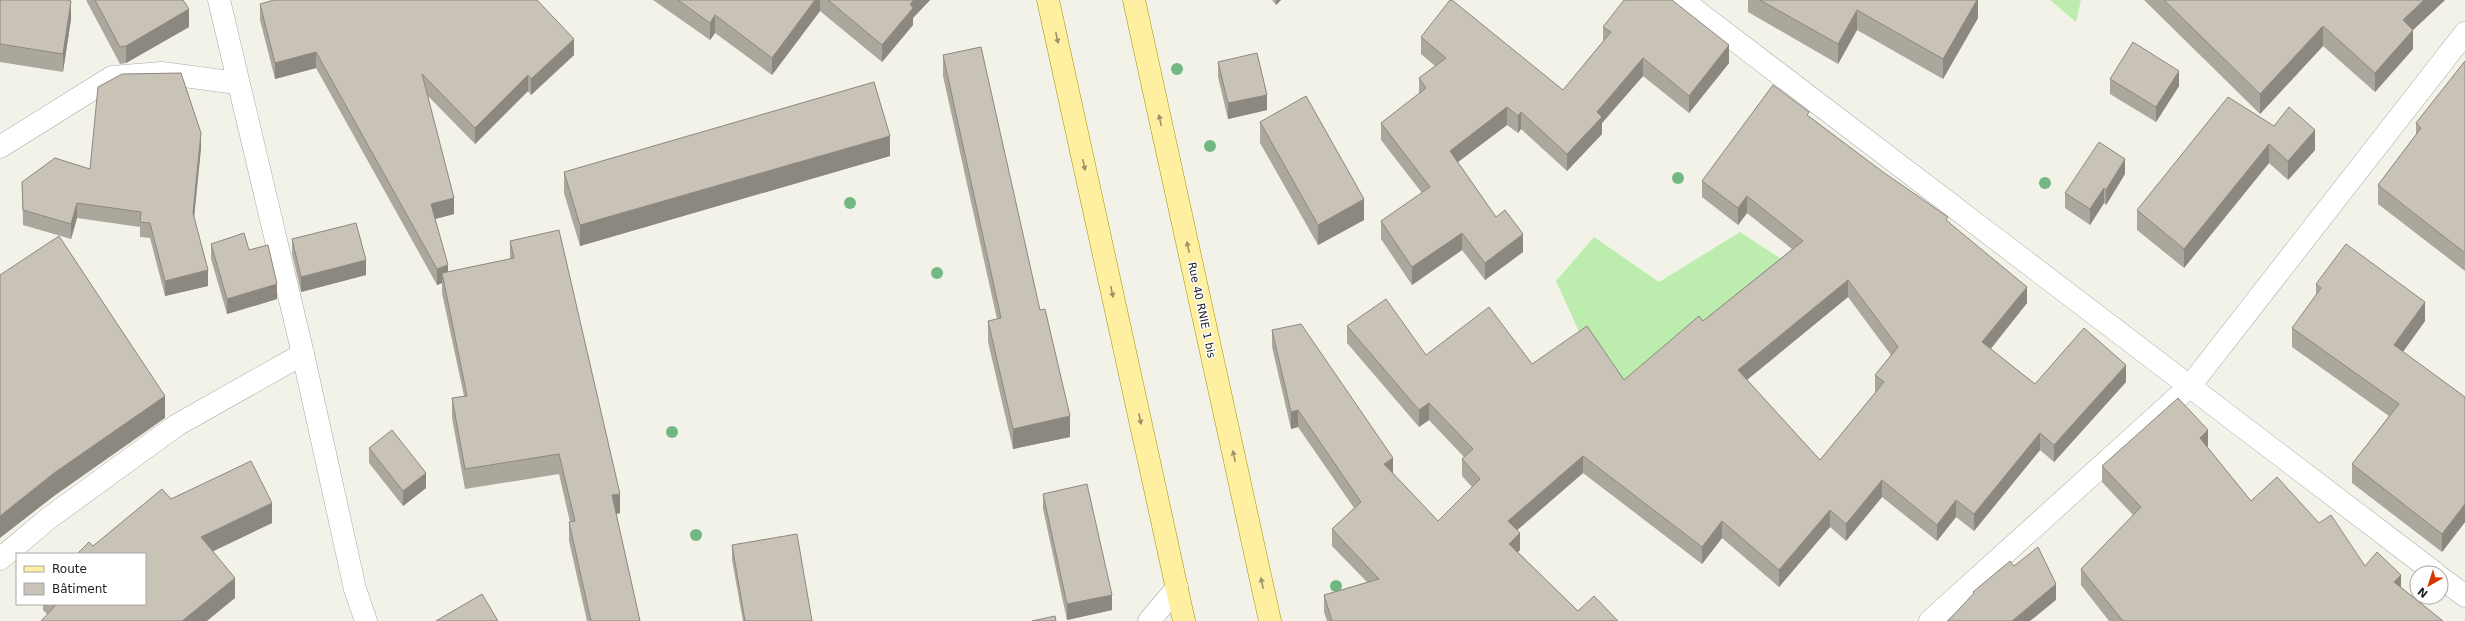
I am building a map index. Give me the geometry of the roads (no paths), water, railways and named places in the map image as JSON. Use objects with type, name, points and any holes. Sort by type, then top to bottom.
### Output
[{"type":"main road","points":[[1048,0],[1184,621]]},
{"type":"main road","name":"Rue 40 RNIE 1 bis","points":[[1134,0],[1270,621]]},
{"type":"street","points":[[219,0],[237,83],[302,354],[355,589],[366,621]]},
{"type":"street","points":[[1682,0],[2425,565]]},
{"type":"street","points":[[1930,621],[2190,386],[2465,33]]},
{"type":"street","points":[[0,147],[112,77],[162,73],[237,83]]},
{"type":"street","points":[[0,559],[49,518],[177,425],[302,354]]},
{"type":"street","points":[[2449,584],[2465,596]]},
{"type":"street","points":[[1149,621],[1177,588]]}]
